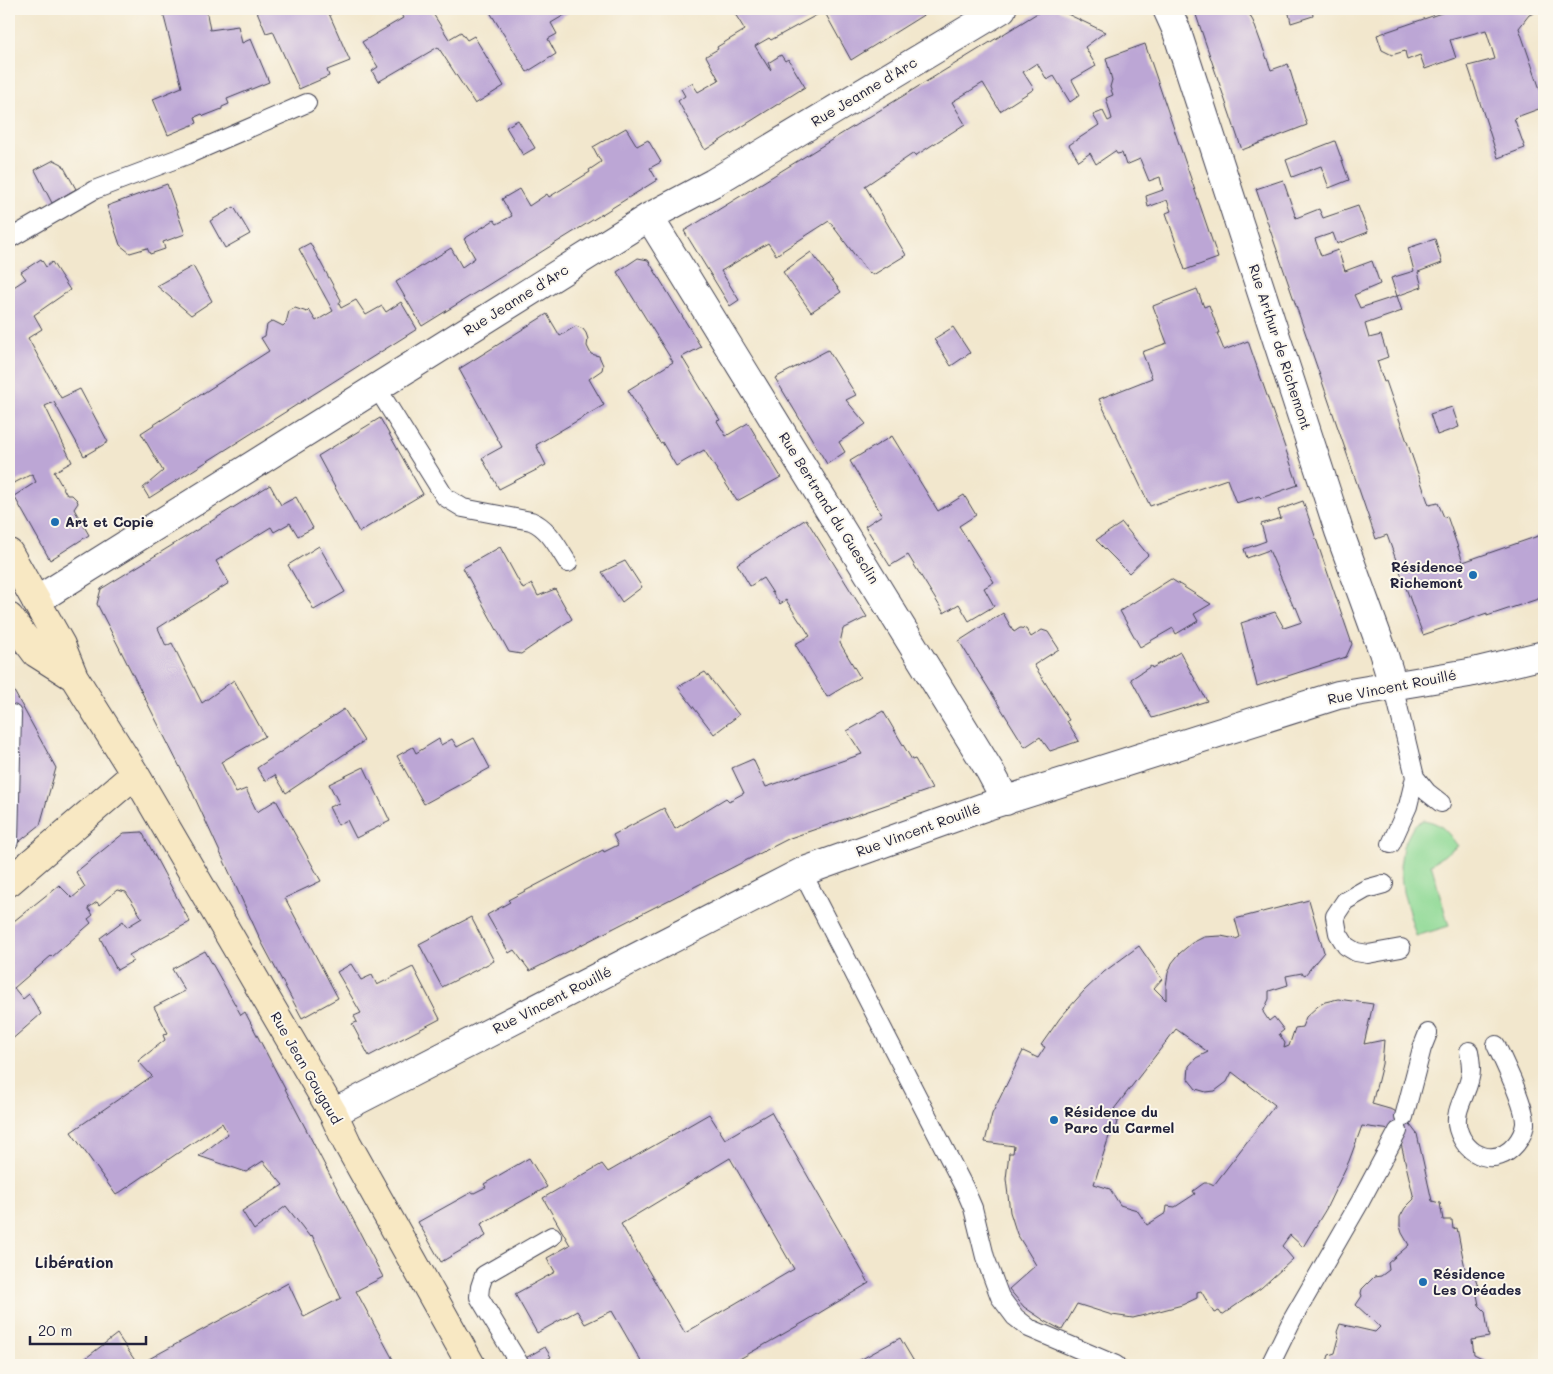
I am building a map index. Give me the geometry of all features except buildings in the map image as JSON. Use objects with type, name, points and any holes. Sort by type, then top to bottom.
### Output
[{"type":"main road","name":"Rue Jean Gougaud","points":[[9,553],[61,645],[74,677],[135,774],[333,1113],[347,1143],[471,1365]]},
{"type":"main road","points":[[9,617],[36,653],[74,677]]},
{"type":"main road","points":[[9,882],[135,774]]},
{"type":"street","name":"Rue Jeanne d'Arc","points":[[36,601],[649,217],[713,183],[1002,9]]},
{"type":"street","name":"Rue Arthur de Richemont","points":[[1167,9],[1176,29],[1339,531],[1393,685]]},
{"type":"street","name":"Rue Bertrand du Guesclin","points":[[649,217],[990,771],[1006,801]]},
{"type":"street","name":"Rue Vincent Rouillé","points":[[333,1113],[802,872],[966,813],[1338,695],[1469,673],[1544,655]]},
{"type":"lane","points":[[9,239],[94,190],[187,155],[307,103]]},
{"type":"lane","points":[[377,388],[445,497],[463,508],[540,524],[568,563]]},
{"type":"lane","points":[[1391,844],[1408,806],[1415,777],[1393,685]]},
{"type":"lane","points":[[9,840],[10,715]]},
{"type":"lane","points":[[1415,777],[1428,792],[1442,803]]},
{"type":"lane","points":[[802,872],[964,1187],[972,1208],[985,1257],[1000,1297],[1015,1317],[1029,1328],[1116,1365]]},
{"type":"lane","points":[[1384,884],[1366,889],[1345,901],[1335,916],[1338,933],[1346,946],[1356,952],[1368,954],[1401,948]]},
{"type":"lane","points":[[1270,1365],[1292,1320],[1360,1202],[1401,1124],[1428,1033]]},
{"type":"lane","points":[[1469,1051],[1471,1071],[1467,1089],[1458,1111],[1458,1127],[1463,1142],[1474,1153],[1485,1157],[1497,1158],[1509,1152],[1520,1139],[1525,1123],[1512,1081],[1496,1045]]},
{"type":"lane","points":[[520,1365],[480,1297],[480,1286],[484,1275],[552,1236]]},
{"type":"green space","points":[[1423,820],[1440,826],[1458,846],[1431,864],[1449,926],[1416,936],[1403,892],[1400,866],[1403,846],[1413,827]]},
{"type":"place","name":"Art et Copie","points":[[55,522]]},
{"type":"place","name":"Résidence Richemont","points":[[1473,575]]},
{"type":"place","name":"Résidence du Parc du Carmel","points":[[1054,1120]]},
{"type":"place","name":"Résidence Les Oréades","points":[[1423,1282]]},
{"type":"district","name":"Libération","points":[[74,1263]]}]
